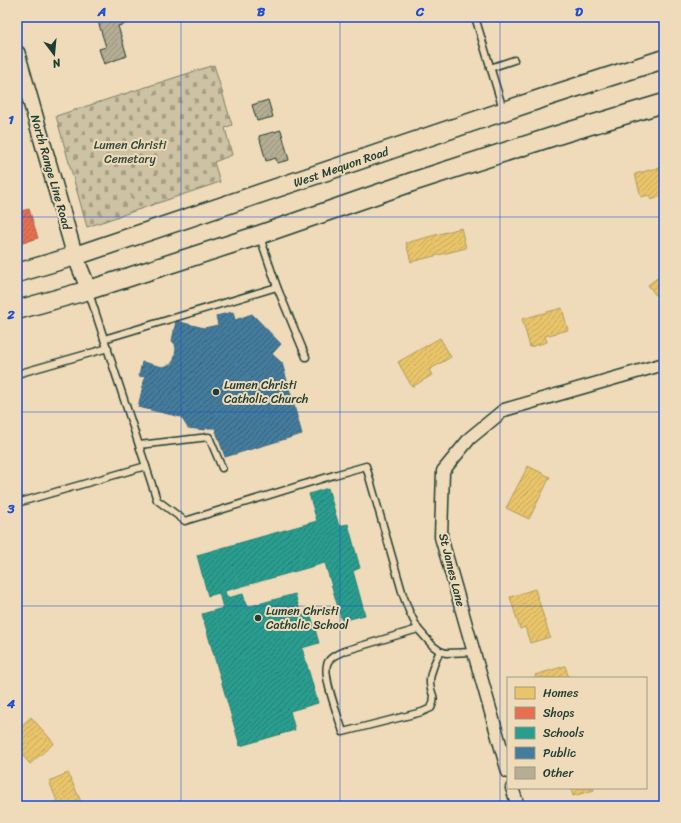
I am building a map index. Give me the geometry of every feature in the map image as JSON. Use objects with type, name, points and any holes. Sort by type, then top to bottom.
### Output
[{"type":"main road","name":"West Mequon Road","points":[[17,273],[76,256],[664,59]]},
{"type":"main road","points":[[17,310],[88,290],[259,235],[412,182],[564,133],[664,103]]},
{"type":"street","name":"North Range Line Road","points":[[17,53],[76,256],[88,290]]},
{"type":"street","name":"St James Lane","points":[[507,768],[442,537],[443,471],[470,438],[504,410],[664,364]]},
{"type":"street","points":[[512,789],[518,806]]},
{"type":"lane","points":[[475,17],[503,112]]},
{"type":"lane","points":[[490,68],[514,60]]},
{"type":"lane","points":[[259,235],[276,287],[306,357]]},
{"type":"lane","points":[[104,339],[276,287]]},
{"type":"lane","points":[[88,290],[157,500],[185,521],[366,466],[403,595],[418,629],[433,646],[446,653],[474,652]]},
{"type":"lane","points":[[17,374],[108,348]]},
{"type":"lane","points":[[139,445],[209,437],[222,468]]},
{"type":"lane","points":[[17,502],[146,466]]},
{"type":"lane","points":[[418,629],[344,651],[334,656],[328,662],[326,672],[327,682],[343,732],[422,712],[431,708],[434,700],[430,683],[433,667],[440,650]]},
{"type":"green space","name":"Lumen Christi Cemetary","points":[[214,65],[232,125],[225,128],[232,155],[214,162],[220,182],[87,227],[56,116]]},
{"type":"building: Homes","points":[[664,166],[663,196],[651,200],[649,195],[641,197],[635,174]]},
{"type":"building: Homes","points":[[461,228],[466,248],[411,262],[406,243]]},
{"type":"building: Homes","points":[[664,273],[664,306],[648,285]]},
{"type":"building: Homes","points":[[562,308],[568,330],[545,336],[547,342],[530,347],[522,319]]},
{"type":"building: Homes","points":[[440,338],[451,357],[429,370],[432,375],[412,387],[398,362]]},
{"type":"building: Homes","points":[[528,466],[550,477],[529,519],[506,508]]},
{"type":"building: Homes","points":[[535,589],[550,637],[530,643],[525,627],[520,629],[510,597]]},
{"type":"building: Homes","points":[[565,666],[569,677],[536,677],[535,675]]},
{"type":"building: Homes","points":[[31,717],[54,743],[30,764],[17,749],[17,720],[22,725]]},
{"type":"building: Homes","points":[[68,773],[83,806],[59,806],[49,781]]},
{"type":"building: Homes","points":[[571,789],[594,789],[594,790],[573,796]]},
{"type":"building: Shops","points":[[29,209],[38,238],[17,245],[17,212]]},
{"type":"building: Schools","name":"Lumen Christi Catholic School","points":[[328,488],[339,526],[348,524],[360,568],[353,571],[365,615],[342,621],[325,563],[225,591],[227,598],[243,594],[247,607],[295,594],[301,615],[310,612],[319,643],[302,648],[318,703],[290,711],[295,730],[240,746],[202,614],[223,608],[219,593],[208,596],[197,555],[317,521],[309,494]]},
{"type":"building: Public","name":"Lumen Christi Catholic Church","points":[[233,312],[235,320],[252,314],[281,344],[272,354],[282,363],[302,434],[225,457],[215,428],[206,428],[205,430],[188,428],[181,417],[138,407],[145,377],[139,376],[142,362],[163,367],[171,364],[174,360],[176,349],[175,344],[172,341],[176,321],[204,328],[218,325],[216,316]]},
{"type":"building: Other","points":[[111,17],[123,17],[125,24],[118,26],[127,56],[104,64],[99,49],[106,47],[98,21]]},
{"type":"building: Other","points":[[268,100],[273,117],[257,121],[252,105]]},
{"type":"building: Other","points":[[281,130],[289,160],[277,163],[276,158],[266,161],[259,136]]},
{"type":"place","name":"Lumen Christi Catholic Church","points":[[216,392]]},
{"type":"place","name":"Lumen Christi Catholic School","points":[[258,618]]}]
